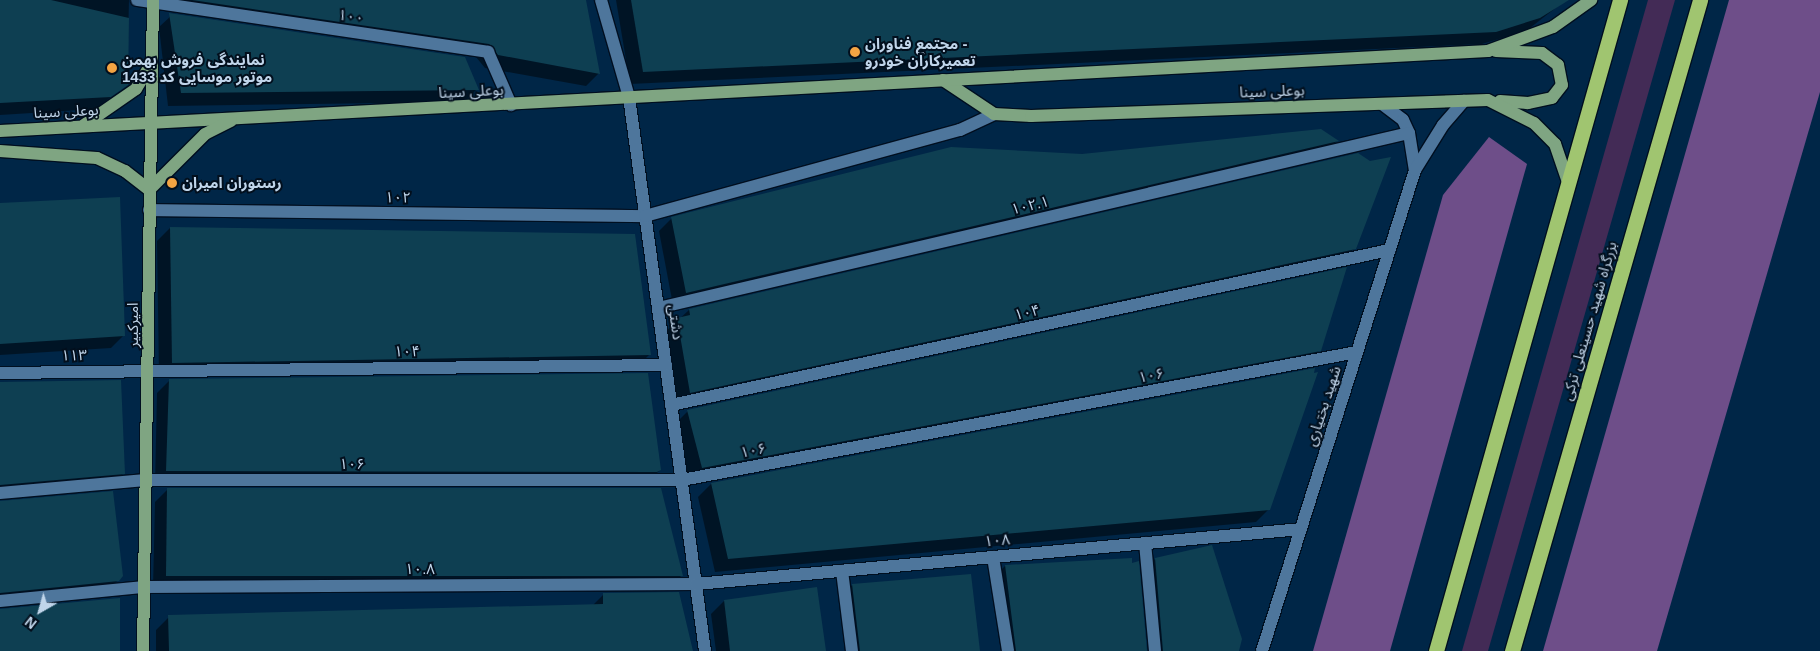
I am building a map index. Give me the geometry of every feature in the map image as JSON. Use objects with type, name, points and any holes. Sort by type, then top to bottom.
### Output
[{"type":"highway","points":[[1436,651],[1620,0]]},
{"type":"highway","name":"بزرگراه شهید حسینعلی ترکی","points":[[1512,651],[1700,0]]},
{"type":"main road","name":"بوعلی سینا","points":[[0,131],[1488,51],[1553,27],[1591,0]]},
{"type":"main road","name":"امیرکبیر","points":[[143,651],[153,2]]},
{"type":"main road","points":[[1488,51],[1542,53],[1558,65],[1562,85],[1552,98],[1528,103],[1488,100]]},
{"type":"main road","points":[[81,127],[136,89],[151,64]]},
{"type":"main road","points":[[943,80],[994,114]]},
{"type":"main road","name":"بوعلی سینا","points":[[994,114],[1488,100],[1534,123],[1555,144],[1569,185]]},
{"type":"main road","points":[[0,151],[97,158],[125,171],[149,190],[205,134],[235,119]]},
{"type":"street","points":[[137,0],[153,2]]},
{"type":"street","name":"دشتی","points":[[602,0],[629,97],[705,651]]},
{"type":"street","name":"۱۰۰","points":[[153,2],[488,52],[511,105]]},
{"type":"street","points":[[1414,170],[1443,125],[1464,101]]},
{"type":"street","points":[[1382,104],[1403,120],[1409,133],[1414,170]]},
{"type":"street","name":"۱۰۲","points":[[149,210],[645,216],[960,130],[994,114]]},
{"type":"street","name":"۱۰۲.۱","points":[[658,308],[1409,133]]},
{"type":"street","name":"شهید بختیاری","points":[[1262,651],[1414,170]]},
{"type":"street","name":"۱۰۴","points":[[671,405],[1389,250]]},
{"type":"street","name":"۱۰۶","points":[[0,494],[145,480],[682,480],[1357,352]]},
{"type":"street","name":"۱۰۴","points":[[148,370],[666,365]]},
{"type":"street","name":"۱۱۳","points":[[0,373],[148,370]]},
{"type":"street","name":"۱۰۸","points":[[696,584],[1301,529]]},
{"type":"street","points":[[1145,543],[1156,651]]},
{"type":"street","points":[[994,557],[1008,651]]},
{"type":"street","points":[[842,570],[852,651]]},
{"type":"street","name":"۱۰.۸","points":[[0,601],[144,587],[696,584]]},
{"type":"shaded area","points":[[1648,0],[1675,0],[1488,651],[1462,651]]},
{"type":"shaded area","points":[[1729,0],[1820,0],[1820,92],[1657,651],[1543,651]]},
{"type":"shaded area","points":[[1489,137],[1527,164],[1390,651],[1313,651],[1443,195]]},
{"type":"building","points":[[0,0],[51,0],[129,18],[128,85],[111,97],[0,103]]},
{"type":"building","points":[[192,0],[586,0],[600,74],[498,55],[489,44]]},
{"type":"building","name":"مجتمع فناوران - تعمیرکاران خودرو","points":[[631,0],[1569,0],[1540,18],[1496,32],[643,72]]},
{"type":"building","points":[[169,13],[465,57],[479,90],[181,93]]},
{"type":"building","points":[[1321,129],[1339,141],[686,293],[671,217],[951,147],[1082,154]]},
{"type":"building","points":[[1358,153],[1370,161],[1391,157],[1356,249],[690,393],[677,318],[690,315],[689,309]]},
{"type":"building","points":[[120,197],[125,336],[0,344],[0,203]]},
{"type":"building","points":[[170,227],[635,234],[651,355],[172,363]]},
{"type":"building","points":[[1347,267],[1321,351],[702,468],[687,410]]},
{"type":"building","points":[[1315,368],[1314,373],[1318,372],[1270,510],[728,559],[711,483]]},
{"type":"building","points":[[648,373],[661,470],[657,472],[166,471],[169,379]]},
{"type":"building","points":[[121,380],[125,474],[0,485],[0,382]]},
{"type":"building","points":[[167,488],[661,488],[683,576],[166,576]]},
{"type":"building","points":[[113,491],[123,576],[119,581],[0,593],[0,501]]},
{"type":"building","points":[[1212,545],[1242,639],[1239,651],[1163,651],[1155,558]]},
{"type":"building","points":[[1132,558],[1132,563],[1139,561],[1147,651],[1016,651],[1005,565]]},
{"type":"building","points":[[971,574],[980,651],[860,651],[852,584]]},
{"type":"building","points":[[817,587],[826,651],[730,651],[724,600]]},
{"type":"building","points":[[679,592],[693,651],[169,651],[168,615],[603,604],[603,593]]},
{"type":"building","points":[[120,598],[120,651],[0,651],[0,609]]},
{"type":"place","name":"مجتمع فناوران - تعمیرکاران خودرو","points":[[855,52]]},
{"type":"place","name":"نمایندگی فروش بهمن موتور موسایی کد 1433","points":[[112,68]]},
{"type":"place","name":"رستوران امیران","points":[[172,183]]}]
